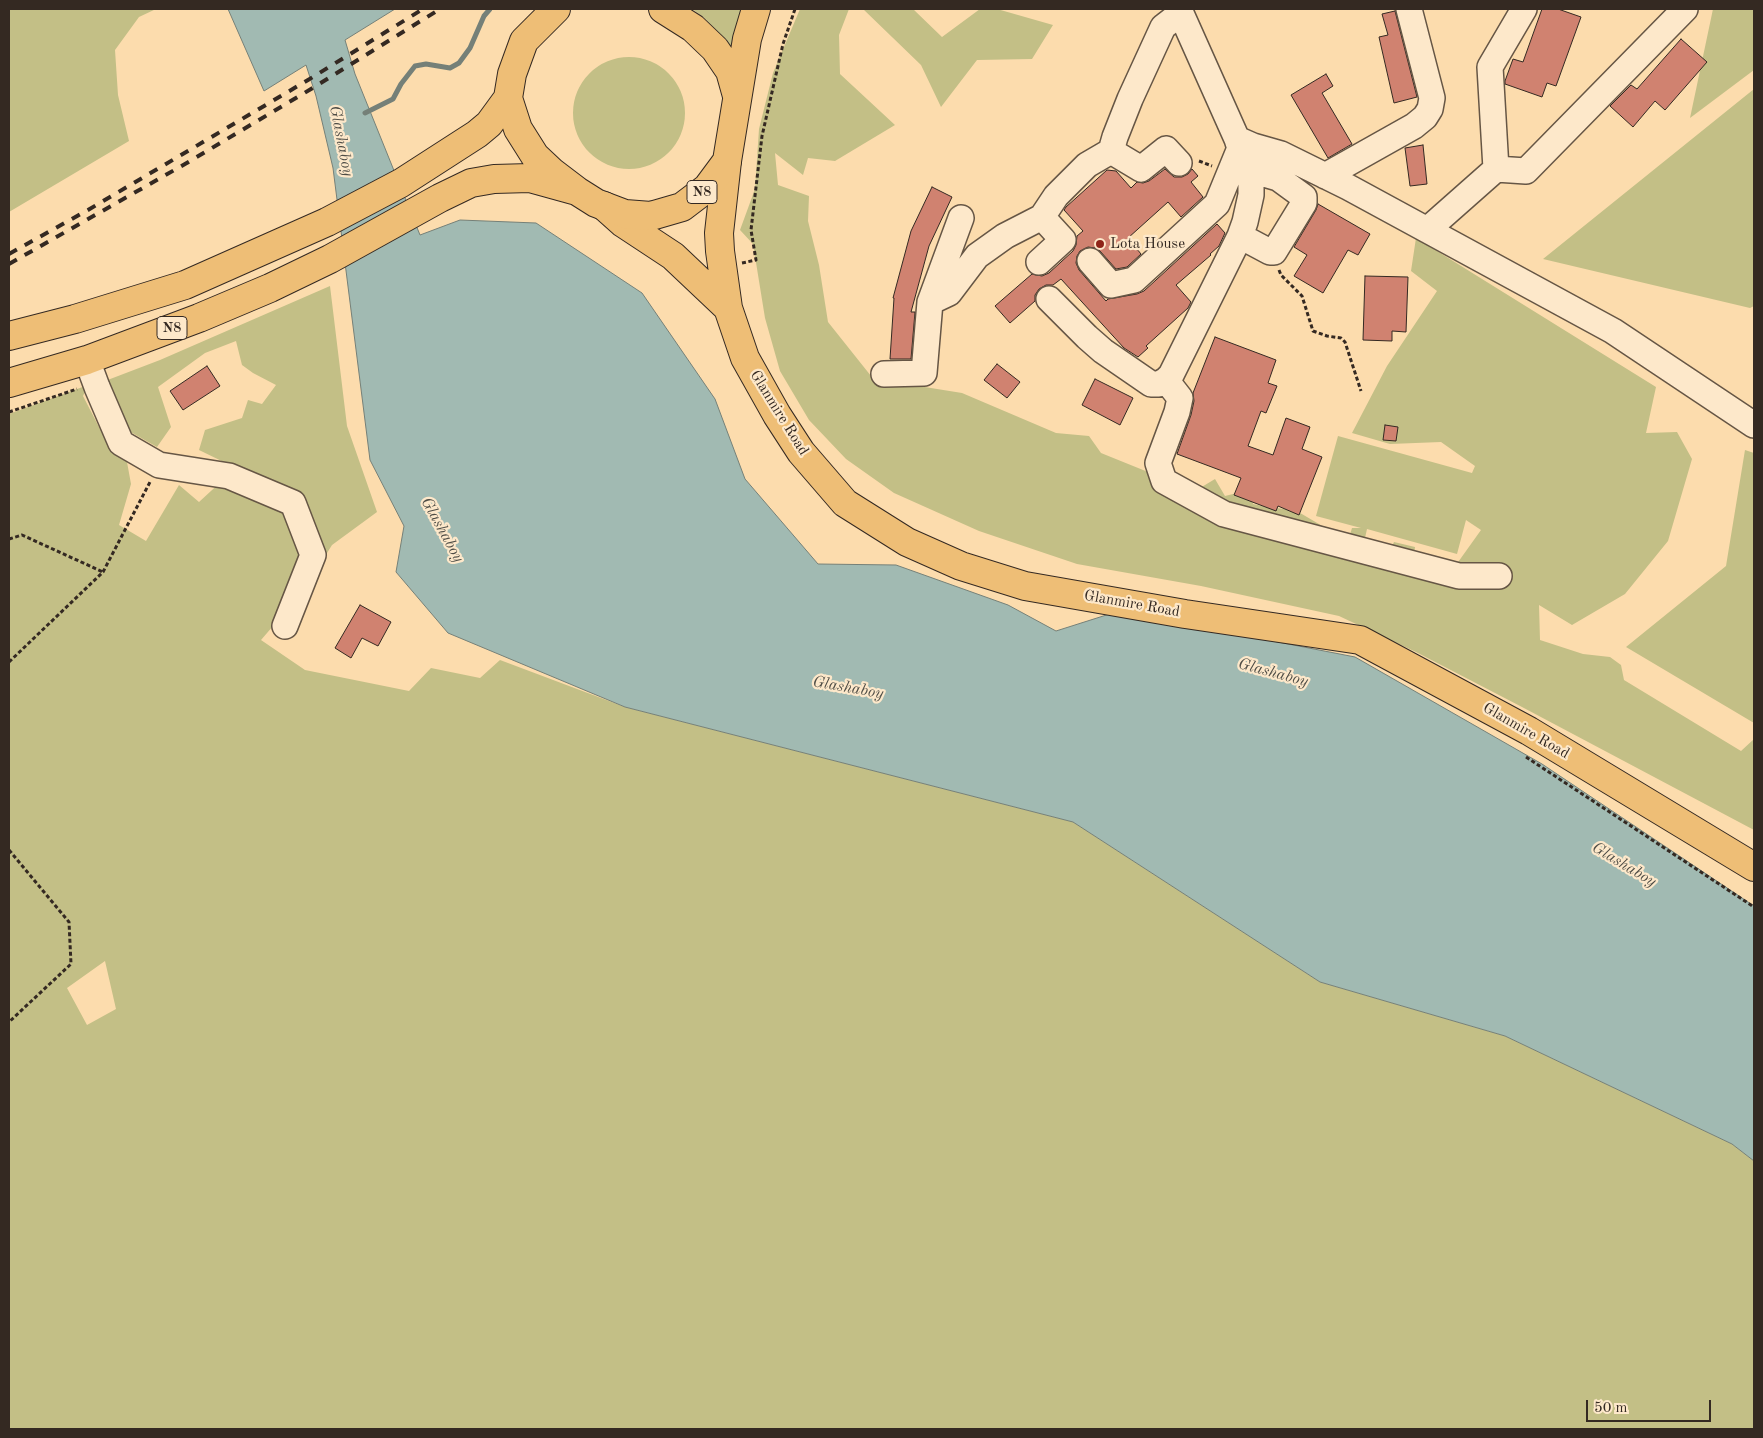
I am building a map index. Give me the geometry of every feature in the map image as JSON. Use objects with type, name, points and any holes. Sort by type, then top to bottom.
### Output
[{"type":"main road","name":"N8","points":[[9,336],[75,319],[185,284],[327,222],[401,183],[489,124],[508,98],[512,74],[524,41],[556,9]]},
{"type":"main road","name":"N8","points":[[663,9],[693,28],[715,49],[730,71],[737,97]]},
{"type":"main road","name":"N8","points":[[508,98],[518,129],[535,156],[552,172],[577,190],[604,206],[625,214],[651,216],[682,207],[707,188],[727,161],[748,39],[756,9]]},
{"type":"main road","name":"Glanmire Road","points":[[727,161],[719,233],[720,251],[728,308],[745,358],[777,415],[801,452],[845,503],[907,542],[961,566],[1025,586],[1185,614],[1360,640],[1529,731],[1754,867]]},
{"type":"main road","name":"N8","points":[[9,383],[87,360],[199,318],[270,288],[330,259],[456,189],[482,180],[530,178],[577,190]]},
{"type":"main road","points":[[604,206],[623,223],[673,256],[728,308]]},
{"type":"lane","points":[[1325,176],[1414,126],[1425,117],[1430,109],[1432,98],[1409,9]]},
{"type":"lane","points":[[1496,170],[1490,67],[1524,9]]},
{"type":"lane","points":[[1427,230],[1496,170],[1526,171],[1685,9]]},
{"type":"lane","points":[[930,302],[949,293],[977,256],[1004,236],[1042,217],[1056,196],[1087,165],[1111,151],[1130,99],[1163,28],[1180,11],[1251,183],[1249,208],[1240,236],[1171,375],[1159,384],[1151,384],[1103,351],[1049,299]]},
{"type":"lane","points":[[1090,260],[1111,284],[1134,280],[1217,204],[1239,157],[1253,146],[1281,154],[1325,176],[1613,332],[1754,425]]},
{"type":"lane","points":[[1111,151],[1141,169],[1166,148],[1179,163]]},
{"type":"lane","points":[[1239,157],[1278,178],[1304,197],[1304,203],[1274,252],[1270,252],[1240,236]]},
{"type":"lane","points":[[1039,262],[1063,240],[1042,217]]},
{"type":"lane","points":[[884,374],[924,373],[930,302],[961,218]]},
{"type":"lane","points":[[87,360],[121,443],[158,465],[229,476],[293,503],[313,555],[285,626]]},
{"type":"lane","points":[[1166,380],[1180,398],[1177,412],[1158,463],[1164,481],[1224,514],[1459,576],[1499,576]]},
{"type":"path","points":[[740,264],[756,260],[751,230],[762,136],[783,44],[795,9]]},
{"type":"path","points":[[1179,163],[1187,157],[1239,157]]},
{"type":"path","points":[[1274,252],[1281,275],[1302,296],[1313,331],[1341,338],[1345,342],[1361,390]]},
{"type":"path","points":[[9,662],[103,572],[158,465]]},
{"type":"path","points":[[9,539],[22,535],[103,572]]},
{"type":"path","points":[[1518,752],[1754,907]]},
{"type":"path","points":[[9,850],[69,922],[71,964],[9,1022]]},
{"type":"shaded area","points":[[9,9],[156,9],[139,17],[115,50],[118,95],[129,141],[9,212]]},
{"type":"shaded area","points":[[692,9],[742,9],[732,50],[722,36]]},
{"type":"shaded area","points":[[800,9],[849,9],[839,35],[840,74],[895,125],[835,161],[808,158],[803,175],[775,153],[778,185],[809,196],[808,221],[819,265],[828,322],[871,376],[962,393],[1056,433],[1089,436],[1101,453],[1195,491],[1215,479],[1225,496],[1249,490],[1253,504],[1295,510],[1348,541],[1352,528],[1361,528],[1316,516],[1338,436],[1472,473],[1475,466],[1441,442],[1390,444],[1352,433],[1387,366],[1437,291],[1411,271],[1416,238],[1656,387],[1646,433],[1677,432],[1692,459],[1668,541],[1625,594],[1572,625],[1539,605],[1540,640],[1583,654],[1610,657],[1621,665],[1624,680],[1741,751],[1754,739],[1754,830],[1416,652],[1339,616],[1201,586],[1077,564],[979,531],[894,493],[846,459],[809,420],[780,371],[765,318],[753,244],[740,230],[755,189],[759,129],[773,73]],"holes":[[[1466,520],[1481,530],[1456,565],[1413,563],[1415,547],[1394,542],[1386,560],[1363,547],[1367,529],[1457,554]]]},
{"type":"shaded area","points":[[863,9],[913,9],[942,37],[980,9],[997,9],[1053,25],[1032,59],[977,60],[941,107],[921,65]]},
{"type":"shaded area","points":[[1713,9],[1754,9],[1754,70],[1690,118]]},
{"type":"shaded area","points":[[629,57],[650,62],[668,74],[680,92],[685,113],[680,134],[668,152],[650,164],[629,169],[608,164],[590,152],[578,134],[573,113],[578,92],[590,74],[608,62]]},
{"type":"shaded area","points":[[1754,89],[1754,306],[1750,308],[1543,259]]},
{"type":"shaded area","points":[[330,286],[347,426],[377,512],[332,545],[304,590],[261,640],[305,670],[409,691],[431,668],[480,678],[500,660],[625,707],[1073,822],[1320,982],[1505,1036],[1732,1144],[1754,1161],[1754,1429],[9,1429],[9,414],[88,385],[83,396],[100,429],[127,462],[131,484],[119,525],[146,541],[179,485],[199,502],[236,468],[199,450],[205,430],[242,418],[248,400],[262,404],[276,385],[242,365],[236,341],[205,353],[158,387],[171,427],[157,447],[127,430],[105,381],[160,360]],"holes":[[[105,961],[116,1009],[87,1025],[67,988]]]},
{"type":"shaded area","points":[[1745,450],[1754,453],[1754,723],[1626,647],[1726,566]]},
{"type":"water","name":"Glashaboy","points":[[228,9],[395,9],[345,40],[355,74],[420,235],[460,220],[536,223],[642,293],[715,399],[745,479],[818,564],[896,565],[1008,605],[1056,631],[1119,611],[1355,657],[1542,764],[1754,906],[1754,1161],[1732,1144],[1505,1036],[1320,982],[1073,822],[625,707],[448,633],[396,572],[404,526],[370,460],[333,168],[316,96],[306,65],[264,91]]},
{"type":"building","points":[[1542,9],[1558,9],[1581,17],[1556,86],[1547,83],[1542,97],[1505,84],[1505,81],[1513,59],[1523,62]]},
{"type":"building","points":[[1395,11],[1417,97],[1394,103],[1379,37],[1388,35],[1382,14]]},
{"type":"building","points":[[1681,39],[1707,62],[1665,110],[1655,101],[1633,127],[1610,106],[1631,85],[1637,89]]},
{"type":"building","points":[[1326,74],[1333,86],[1322,93],[1352,144],[1328,158],[1291,95]]},
{"type":"building","points":[[1423,145],[1427,184],[1410,186],[1405,148]]},
{"type":"building","name":"Lota House","points":[[1165,169],[1174,177],[1182,177],[1192,169],[1198,176],[1191,182],[1203,197],[1181,217],[1168,202],[1128,238],[1141,254],[1127,267],[1116,269],[1100,251],[1088,247],[1080,251],[1076,263],[1079,270],[1106,301],[1144,291],[1217,224],[1225,233],[1219,246],[1211,255],[1176,285],[1191,302],[1188,308],[1146,346],[1148,348],[1138,357],[1124,348],[1061,279],[1053,285],[1046,285],[1039,289],[1035,295],[1035,301],[1010,323],[995,306],[1032,274],[1042,276],[1049,273],[1073,251],[1077,236],[1083,231],[1064,210],[1066,207],[1107,170],[1116,171],[1131,188],[1137,182],[1149,181]]},
{"type":"building","points":[[932,187],[952,197],[929,246],[911,312],[915,312],[911,359],[890,359],[893,298],[911,231]]},
{"type":"building","points":[[1318,204],[1370,234],[1358,255],[1348,250],[1323,293],[1294,276],[1307,255],[1294,247]]},
{"type":"building","points":[[1365,276],[1408,277],[1406,332],[1392,331],[1392,341],[1363,340]]},
{"type":"building","points":[[1215,337],[1276,360],[1268,383],[1277,386],[1266,413],[1261,411],[1248,446],[1273,455],[1286,418],[1310,427],[1302,449],[1322,457],[1299,515],[1278,506],[1276,511],[1234,495],[1241,478],[1177,454],[1191,415],[1194,401],[1193,393]]},
{"type":"building","points":[[997,364],[1020,382],[1007,398],[984,380]]},
{"type":"building","points":[[207,366],[220,386],[183,410],[170,391]]},
{"type":"building","points":[[1095,379],[1133,398],[1120,425],[1082,405]]},
{"type":"building","points":[[1385,425],[1398,427],[1396,441],[1383,440]]},
{"type":"building","points":[[360,605],[391,622],[378,646],[362,638],[351,658],[335,648]]},
{"type":"waterway","points":[[365,113],[393,99],[401,84],[415,66],[426,64],[450,68],[459,63],[470,48],[484,16],[490,9]]},
{"type":"railway","points":[[9,254],[88,210],[308,80],[423,9]]},
{"type":"railway","points":[[9,264],[185,164],[440,9]]},
{"type":"place","name":"Lota House","points":[[1100,244]]}]
